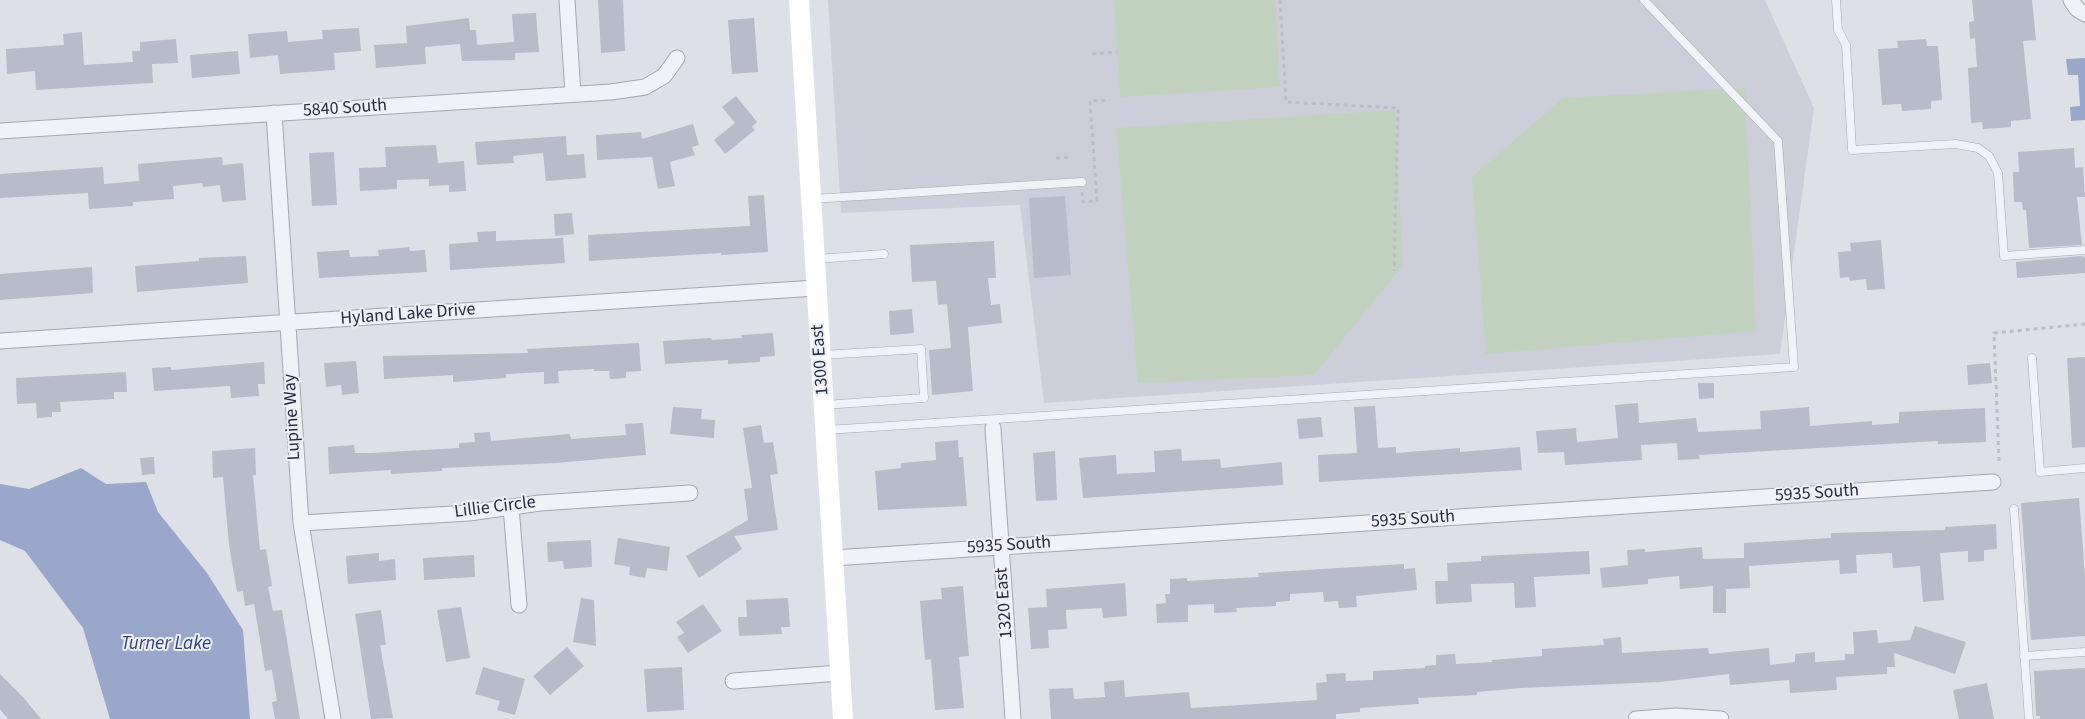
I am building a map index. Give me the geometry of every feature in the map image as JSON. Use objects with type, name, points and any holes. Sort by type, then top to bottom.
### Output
[{"type":"main road","name":"1300 East","points":[[799,0],[843,719]]},
{"type":"street","points":[[567,0],[573,94]]},
{"type":"street","points":[[2071,0],[2077,9],[2085,14]]},
{"type":"street","name":"5840 South","points":[[0,131],[645,88],[664,76],[677,58]]},
{"type":"street","name":"Lupine Way","points":[[274,113],[301,523],[333,719]]},
{"type":"street","name":"Hyland Lake Drive","points":[[0,340],[816,288]]},
{"type":"street","name":"1320 East","points":[[993,428],[1013,719]]},
{"type":"street","name":"5935 South","points":[[833,558],[1993,482]]},
{"type":"street","name":"Lillie Circle","points":[[301,523],[469,513],[540,503],[690,493]]},
{"type":"street","points":[[511,507],[519,605]]},
{"type":"street","points":[[733,681],[840,673]]},
{"type":"street","points":[[1636,719],[1676,716],[1721,719]]},
{"type":"lane","points":[[825,430],[1794,367],[1778,141],[1644,0]]},
{"type":"lane","points":[[1836,0],[1838,30],[1846,45],[1852,150],[1956,144],[1978,148],[1989,156],[1998,173],[2004,256],[2085,250]]},
{"type":"lane","points":[[811,199],[1082,182]]},
{"type":"lane","points":[[814,259],[884,254]]},
{"type":"lane","points":[[820,356],[921,349],[924,398],[823,405]]},
{"type":"lane","points":[[2032,358],[2040,472],[2085,468]]},
{"type":"lane","points":[[2014,509],[2029,719]]},
{"type":"lane","points":[[2024,656],[2085,652]]},
{"type":"path","points":[[1280,0],[1286,102],[1398,108],[1394,271]]},
{"type":"path","points":[[1092,54],[1118,52]]},
{"type":"path","points":[[1082,191],[1082,202],[1097,201],[1090,101],[1110,100]]},
{"type":"path","points":[[1056,158],[1071,157]]},
{"type":"path","points":[[1999,461],[1994,333],[2085,324]]},
{"type":"shaded area","points":[[828,0],[1765,0],[1814,108],[1780,354],[1044,403],[1020,205],[841,213]]},
{"type":"green space","points":[[1114,0],[1275,0],[1280,87],[1120,97]]},
{"type":"green space","points":[[1745,88],[1756,331],[1486,354],[1472,177],[1563,98]]},
{"type":"green space","points":[[1395,110],[1403,265],[1314,375],[1138,383],[1116,128]]},
{"type":"water","points":[[2085,58],[2085,120],[2071,121],[2070,107],[2080,106],[2078,75],[2068,75],[2066,59]]},
{"type":"water","name":"Turner Lake","points":[[81,468],[106,484],[146,482],[158,512],[207,573],[243,630],[250,719],[110,719],[83,628],[25,551],[0,540],[0,484],[29,489]]},
{"type":"building","points":[[598,0],[623,0],[625,51],[601,53]]},
{"type":"building","points":[[1972,0],[2032,0],[2036,40],[2023,41],[2031,119],[2011,121],[2011,127],[1983,129],[1982,122],[1971,123],[1968,68],[1977,67],[1975,38],[1970,39],[1969,22],[1974,21]]},
{"type":"building","points":[[536,13],[539,52],[515,53],[515,60],[462,61],[460,44],[425,47],[426,64],[376,68],[374,45],[407,43],[406,26],[469,18],[470,30],[476,30],[477,45],[514,42],[512,14]]},
{"type":"building","points":[[754,18],[758,72],[732,74],[728,20]]},
{"type":"building","points":[[359,28],[361,51],[334,53],[335,70],[280,74],[278,55],[250,58],[248,34],[287,31],[288,42],[323,39],[322,30]]},
{"type":"building","points":[[82,32],[84,65],[133,62],[132,51],[140,51],[140,42],[176,39],[178,63],[152,64],[153,83],[36,90],[35,71],[7,74],[6,49],[64,45],[63,34]]},
{"type":"building","points":[[1926,39],[1927,46],[1938,46],[1942,100],[1931,101],[1931,109],[1902,111],[1901,104],[1882,105],[1878,49],[1898,48],[1897,41]]},
{"type":"building","points":[[238,51],[240,74],[192,78],[190,55]]},
{"type":"building","points":[[736,96],[757,122],[752,127],[755,130],[725,154],[714,140],[735,123],[722,107]]},
{"type":"building","points":[[693,124],[699,145],[692,147],[695,155],[670,162],[675,186],[658,189],[652,157],[597,160],[596,135],[641,132],[642,139]]},
{"type":"building","points":[[566,136],[567,155],[584,154],[586,178],[546,181],[543,153],[513,156],[514,163],[477,165],[475,142]]},
{"type":"building","points":[[436,145],[438,163],[464,161],[466,191],[449,192],[449,185],[429,186],[429,179],[397,180],[397,189],[360,191],[359,168],[386,167],[385,147]]},
{"type":"building","points":[[2074,148],[2075,168],[2083,167],[2085,197],[2077,197],[2082,245],[2029,248],[2026,210],[2023,210],[2022,202],[2014,202],[2013,172],[2019,172],[2018,152]]},
{"type":"building","points":[[334,152],[337,205],[312,206],[309,153]]},
{"type":"building","points":[[222,157],[223,165],[243,163],[246,200],[222,202],[220,185],[203,187],[202,183],[173,186],[174,199],[133,202],[133,206],[89,209],[88,193],[0,198],[0,174],[103,167],[104,184],[139,181],[138,164]]},
{"type":"building","points":[[764,195],[768,252],[589,261],[588,235],[750,226],[748,196]]},
{"type":"building","points":[[1065,196],[1071,275],[1034,278],[1029,198]]},
{"type":"building","points":[[572,213],[574,234],[555,236],[554,214]]},
{"type":"building","points":[[496,231],[496,241],[563,238],[565,263],[450,270],[449,244],[478,242],[477,232]]},
{"type":"building","points":[[1881,240],[1885,289],[1867,290],[1866,279],[1850,281],[1849,277],[1840,278],[1838,252],[1851,251],[1850,243]]},
{"type":"building","points":[[994,241],[996,278],[988,278],[991,305],[1000,304],[1002,323],[968,327],[973,391],[932,395],[929,350],[951,348],[947,304],[938,305],[936,281],[912,282],[910,245]]},
{"type":"building","points":[[409,247],[410,251],[425,250],[427,272],[319,278],[317,252],[349,250],[350,257],[379,256],[378,250]]},
{"type":"building","points":[[246,256],[248,283],[137,292],[135,266],[199,261],[199,258]]},
{"type":"building","points":[[2082,256],[2085,258],[2085,273],[2017,278],[2016,262]]},
{"type":"building","points":[[92,267],[93,293],[0,300],[0,274]]},
{"type":"building","points":[[912,309],[914,333],[890,335],[889,311]]},
{"type":"building","points":[[773,333],[775,356],[760,357],[760,362],[728,364],[728,360],[665,364],[663,341],[742,338],[741,335]]},
{"type":"building","points":[[639,343],[641,371],[626,372],[626,378],[610,379],[609,371],[594,371],[594,369],[558,371],[559,383],[544,384],[544,372],[506,374],[506,378],[453,382],[453,375],[384,379],[383,356],[528,353],[527,349]]},
{"type":"building","points":[[2085,357],[2085,447],[2072,448],[2067,358]]},
{"type":"building","points":[[356,361],[359,393],[342,395],[341,385],[326,387],[324,363]]},
{"type":"building","points":[[264,362],[265,384],[258,384],[259,396],[231,398],[230,386],[154,391],[152,368],[171,367],[171,370]]},
{"type":"building","points":[[1990,363],[1992,383],[1968,385],[1967,365]]},
{"type":"building","points":[[126,372],[127,392],[114,392],[114,399],[60,402],[61,412],[52,412],[52,417],[37,418],[36,403],[17,404],[16,378]]},
{"type":"building","points":[[1698,383],[1714,383],[1714,398],[1699,399]]},
{"type":"building","points":[[1638,403],[1639,423],[1696,418],[1698,432],[1761,429],[1760,411],[1809,407],[1810,426],[1872,421],[1872,425],[1899,423],[1899,412],[1985,408],[1986,442],[1938,444],[1938,441],[1699,455],[1700,459],[1678,460],[1677,443],[1641,445],[1642,460],[1565,465],[1564,452],[1538,453],[1536,431],[1576,428],[1577,442],[1618,438],[1615,405]]},
{"type":"building","points":[[1375,406],[1378,448],[1396,447],[1396,453],[1460,448],[1460,452],[1520,447],[1522,470],[1319,482],[1318,455],[1357,453],[1354,407]]},
{"type":"building","points":[[673,407],[702,409],[701,419],[715,420],[714,438],[670,434]]},
{"type":"building","points":[[1321,417],[1323,437],[1299,439],[1297,419]]},
{"type":"building","points":[[643,423],[646,455],[556,463],[442,468],[442,471],[391,474],[391,470],[329,474],[328,447],[354,445],[355,453],[459,448],[459,443],[475,442],[474,433],[490,432],[491,441],[570,434],[571,439],[626,435],[625,424]]},
{"type":"building","points":[[761,425],[764,443],[773,442],[778,474],[770,475],[778,530],[734,536],[742,549],[699,578],[686,556],[748,520],[744,489],[752,488],[743,428]]},
{"type":"building","points":[[958,440],[959,457],[963,457],[967,506],[878,510],[875,471],[901,468],[901,463],[936,460],[935,442]]},
{"type":"building","points":[[255,448],[256,475],[253,475],[260,550],[266,549],[272,586],[268,587],[273,611],[282,610],[300,719],[275,719],[272,702],[277,701],[272,670],[265,671],[254,604],[245,606],[243,591],[237,592],[229,545],[223,477],[213,478],[212,451]]},
{"type":"building","points":[[1181,449],[1182,461],[1220,459],[1221,468],[1282,462],[1283,485],[1083,498],[1079,458],[1116,455],[1117,474],[1155,472],[1154,451]]},
{"type":"building","points":[[1055,451],[1057,500],[1036,501],[1033,453]]},
{"type":"building","points":[[154,457],[155,474],[142,475],[140,458]]},
{"type":"building","points":[[2079,498],[2085,576],[2085,636],[2031,640],[2021,503]]},
{"type":"building","points":[[1996,524],[1997,549],[1984,550],[1984,561],[1968,562],[1968,551],[1940,553],[1944,600],[1923,602],[1920,566],[1893,568],[1892,553],[1856,555],[1857,573],[1840,574],[1839,560],[1749,566],[1750,588],[1726,589],[1726,613],[1713,613],[1713,586],[1680,589],[1679,576],[1648,579],[1648,584],[1602,588],[1600,568],[1628,565],[1627,550],[1645,549],[1645,552],[1702,547],[1703,559],[1744,558],[1744,543],[1831,538],[1831,533],[1945,530],[1945,527]]},
{"type":"building","points":[[618,538],[670,547],[667,571],[647,568],[645,578],[629,575],[630,567],[614,564]]},
{"type":"building","points":[[591,540],[592,567],[564,569],[563,561],[548,562],[547,542]]},
{"type":"building","points":[[1589,551],[1590,574],[1534,577],[1536,607],[1515,608],[1514,583],[1471,584],[1472,602],[1436,604],[1435,581],[1448,581],[1447,563],[1481,561],[1481,556]]},
{"type":"building","points":[[379,553],[379,561],[395,559],[396,580],[348,584],[346,556]]},
{"type":"building","points":[[474,555],[475,577],[424,580],[423,558]]},
{"type":"building","points":[[1404,564],[1404,569],[1415,568],[1417,590],[1356,596],[1357,607],[1339,608],[1338,601],[1324,602],[1323,592],[1290,594],[1290,601],[1276,602],[1276,606],[1236,608],[1237,612],[1214,613],[1214,604],[1188,605],[1188,622],[1157,623],[1156,604],[1166,603],[1165,594],[1170,594],[1170,579],[1187,578],[1187,581],[1259,577],[1258,573]]},
{"type":"building","points":[[1125,583],[1127,616],[1103,618],[1102,608],[1066,610],[1067,629],[1048,630],[1049,648],[1031,649],[1028,608],[1047,607],[1046,589]]},
{"type":"building","points":[[963,586],[969,656],[959,657],[964,708],[935,710],[931,659],[925,660],[920,601],[942,599],[941,588]]},
{"type":"building","points":[[581,598],[594,600],[596,646],[573,642]]},
{"type":"building","points":[[788,598],[790,627],[781,627],[782,634],[739,636],[738,617],[747,617],[746,600]]},
{"type":"building","points":[[703,604],[722,631],[688,653],[677,637],[684,633],[676,622]]},
{"type":"building","points":[[461,607],[470,658],[446,662],[437,610]]},
{"type":"building","points":[[381,610],[386,645],[380,645],[393,718],[371,719],[355,614]]},
{"type":"building","points":[[1915,626],[1966,642],[1955,674],[1894,653],[1895,667],[1887,667],[1887,674],[1836,677],[1837,690],[1790,693],[1789,680],[1730,685],[1729,674],[1660,682],[1521,688],[1477,692],[1477,695],[1418,698],[1419,704],[1360,708],[1360,712],[1336,714],[1336,719],[1051,719],[1049,689],[1073,688],[1074,699],[1105,697],[1104,682],[1124,680],[1125,697],[1189,692],[1191,708],[1317,700],[1316,683],[1327,682],[1326,674],[1345,673],[1346,681],[1373,680],[1373,671],[1425,668],[1425,666],[1436,665],[1436,655],[1455,654],[1456,664],[1492,662],[1492,660],[1542,656],[1542,649],[1604,645],[1603,639],[1621,637],[1622,653],[1708,648],[1709,654],[1769,648],[1770,665],[1795,662],[1795,654],[1815,652],[1815,662],[1845,660],[1845,654],[1854,654],[1853,632],[1877,630],[1878,643],[1910,640]]},
{"type":"building","points":[[567,647],[584,666],[550,695],[533,676]]},
{"type":"building","points":[[483,667],[525,679],[515,715],[497,710],[500,701],[475,694]]},
{"type":"building","points":[[682,667],[684,710],[647,712],[644,669]]},
{"type":"building","points":[[2085,668],[2085,719],[2040,719],[2040,716],[2036,716],[2034,671]]},
{"type":"building","points":[[0,674],[23,697],[41,719],[8,719],[0,709]]},
{"type":"building","points":[[1987,683],[1994,719],[1959,719],[1953,690]]}]
